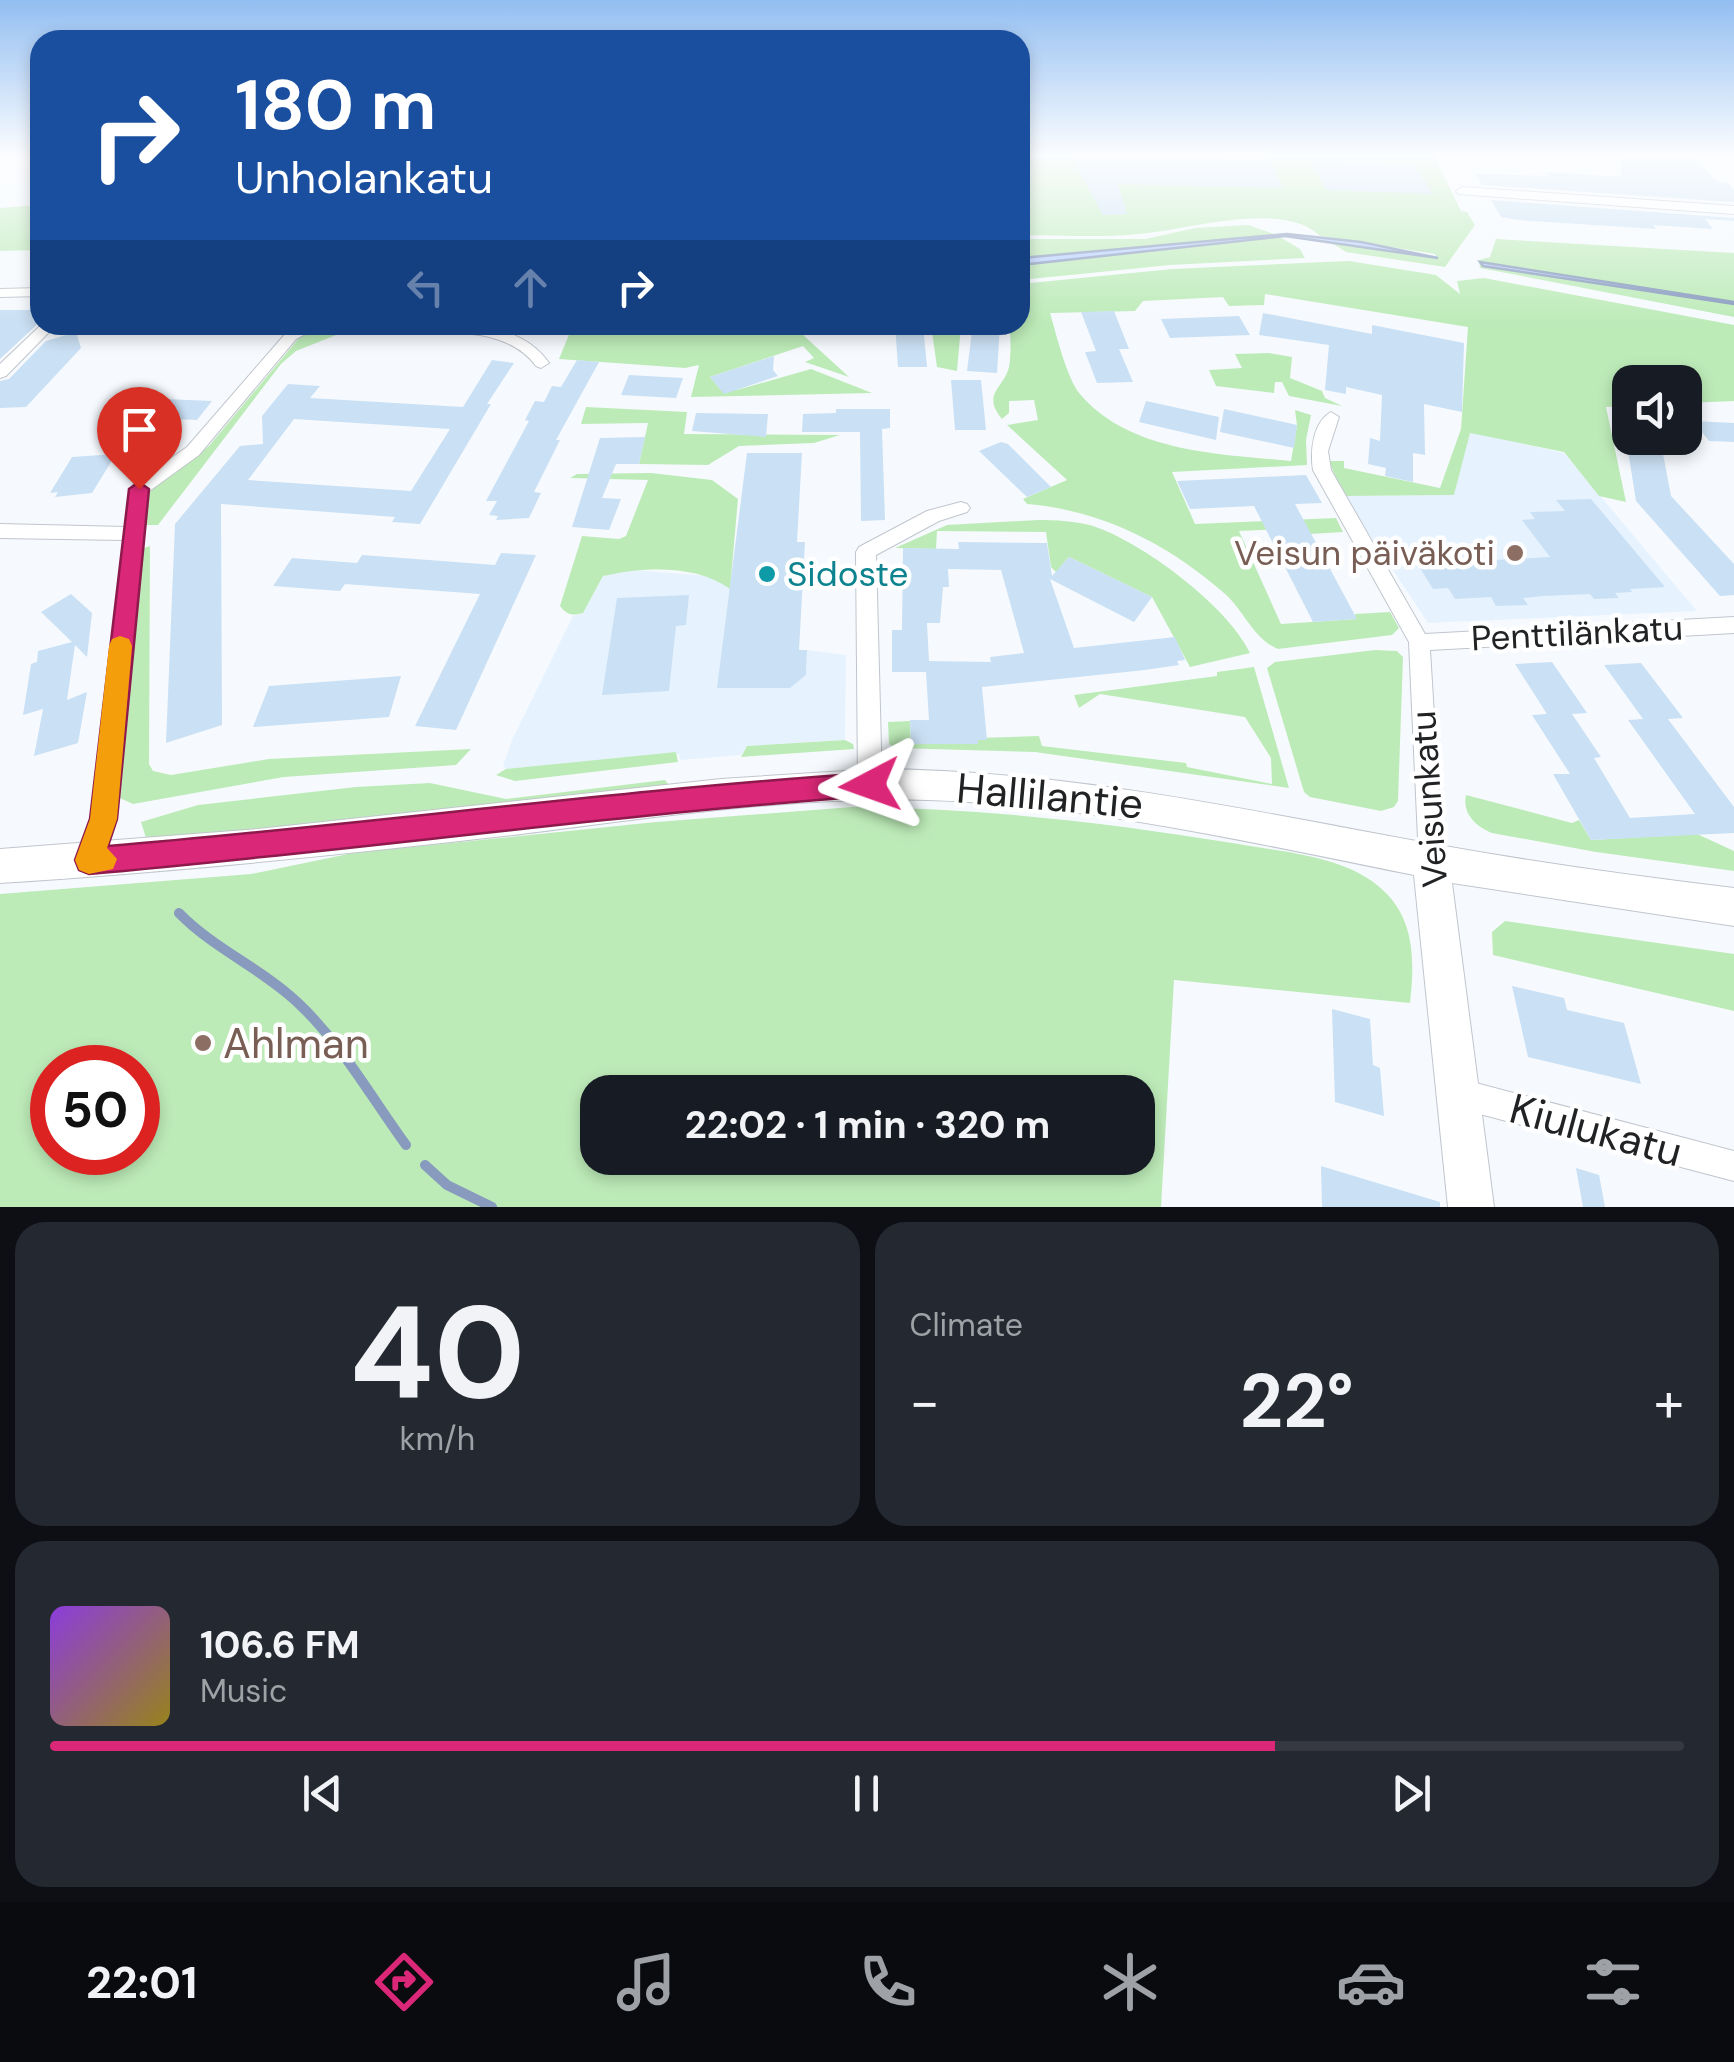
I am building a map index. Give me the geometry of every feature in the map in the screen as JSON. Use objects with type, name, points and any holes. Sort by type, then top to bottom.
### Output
[{"type":"main road","name":"Hallilantie","points":[[0,866],[295,843],[708,796],[870,785],[979,787],[1088,795],[1201,813],[1431,861],[1734,907]]},
{"type":"main road","name":"Veisunkatu","points":[[1431,861],[1471,1207]]},
{"type":"street","points":[[0,293],[30,292]]},
{"type":"street","points":[[0,374],[39,335]]},
{"type":"street","points":[[89,860],[103,819],[131,534],[139,489],[192,451],[293,335]]},
{"type":"street","points":[[484,335],[515,339],[536,350],[542,364]]},
{"type":"street","name":"Veisunkatu","points":[[1331,417],[1318,451],[1322,470],[1420,642],[1431,861]]},
{"type":"street","points":[[870,785],[866,552],[932,516],[961,508]]},
{"type":"street","points":[[0,531],[131,534]]},
{"type":"street","name":"Penttilänkatu","points":[[1420,642],[1734,625]]},
{"type":"street","name":"Kiulukatu","points":[[1457,1093],[1734,1166]]},
{"type":"shaded area","name":"Veisun päiväkoti","points":[[1469,432],[1564,453],[1697,611],[1428,623],[1344,496],[1454,495]]},
{"type":"shaded area","points":[[630,570],[712,576],[730,589],[718,688],[790,688],[806,675],[807,650],[846,655],[845,740],[747,746],[741,755],[680,760],[679,754],[506,769],[503,766],[512,740],[573,616],[583,613],[603,576]]},
{"type":"green space","points":[[0,210],[30,210],[30,250],[0,251]]},
{"type":"green space","points":[[1030,210],[1461,210],[1467,212],[1475,225],[1445,267],[1346,252],[1327,240],[1437,258],[1435,254],[1320,236],[1303,225],[1282,220],[1232,220],[1158,232],[1030,235]]},
{"type":"green space","points":[[1248,225],[1274,234],[1030,258],[1030,239],[1145,239],[1195,228]]},
{"type":"green space","points":[[1280,237],[1300,249],[1305,258],[1170,265],[1030,279],[1030,264]]},
{"type":"green space","points":[[1496,239],[1734,253],[1734,302],[1480,263],[1734,304],[1734,317],[1480,268],[1479,260],[1490,257]]},
{"type":"green space","points":[[1349,261],[1436,275],[1460,294],[1457,281],[1484,278],[1734,325],[1734,401],[1702,402],[1702,365],[1612,365],[1612,407],[1606,407],[1612,455],[1616,455],[1626,502],[1599,496],[1564,452],[1470,433],[1454,495],[1344,496],[1329,461],[1344,461],[1344,468],[1440,488],[1461,429],[1468,327],[1265,294],[1264,305],[1229,306],[1223,297],[1143,301],[1135,311],[1050,313],[1066,367],[1080,394],[1101,414],[1150,439],[1207,452],[1291,461],[1297,425],[1295,410],[1311,415],[1307,465],[1172,472],[1195,524],[1336,518],[1343,532],[1310,534],[1307,528],[1239,531],[1281,624],[1356,619],[1355,614],[1390,612],[1399,628],[1392,635],[1278,649],[1255,631],[1224,593],[1157,545],[1107,522],[1027,504],[1023,499],[1067,480],[1007,425],[1038,420],[1034,400],[1009,401],[1009,413],[1002,419],[994,403],[1009,367],[1009,335],[1030,335],[1030,283],[1172,269]]},
{"type":"green space","points":[[336,335],[296,351],[281,364],[158,525],[144,525],[150,490],[209,446],[299,338]]},
{"type":"green space","points":[[569,335],[803,335],[849,377],[805,362],[814,358],[803,346],[710,377],[721,390],[733,386],[737,390],[811,369],[872,393],[691,397],[699,365],[685,368],[559,359]]},
{"type":"green space","points":[[932,335],[960,335],[957,371],[937,367]]},
{"type":"green space","points":[[1235,354],[1292,357],[1290,378],[1322,391],[1325,398],[1342,406],[1289,396],[1282,382],[1275,382],[1274,393],[1216,386],[1209,370],[1242,368]]},
{"type":"green space","points":[[586,407],[687,412],[684,434],[840,435],[814,443],[739,446],[708,465],[639,464],[648,423],[581,424]]},
{"type":"green space","points":[[651,473],[712,480],[738,499],[730,589],[685,572],[619,573],[603,576],[583,613],[567,613],[560,606],[582,536],[626,536],[648,480],[570,478],[577,474]]},
{"type":"green space","points":[[1038,520],[1093,526],[1135,546],[1204,596],[1250,653],[1190,667],[1152,597],[1069,557],[1056,572],[1051,567],[1046,532],[937,531],[936,549],[895,548],[947,525]]},
{"type":"green space","points":[[150,546],[149,764],[153,771],[171,775],[269,759],[471,749],[456,765],[284,777],[133,804],[120,798],[141,549]]},
{"type":"green space","points":[[1397,651],[1403,657],[1398,801],[1394,807],[1381,811],[1310,797],[1304,792],[1267,668],[1275,662]]},
{"type":"green space","points":[[1254,667],[1289,788],[1035,752],[895,748],[889,744],[888,722],[910,721],[911,744],[978,744],[978,738],[1039,736],[1042,746],[1186,763],[1187,767],[1272,784],[1271,758],[1245,717],[1100,694],[1079,708],[1074,695],[1217,676],[1217,672]]},
{"type":"green space","points":[[845,740],[854,749],[741,757],[747,746]]},
{"type":"green space","points":[[676,752],[678,762],[515,781],[496,775],[506,769]]},
{"type":"green space","points":[[665,780],[669,785],[281,828],[146,838],[141,822],[198,805],[356,787],[430,783],[506,799]]},
{"type":"green space","points":[[1466,795],[1572,823],[1579,820],[1591,840],[1697,834],[1734,851],[1734,871],[1492,833],[1471,818]]},
{"type":"green space","points":[[852,807],[949,810],[1143,830],[1311,857],[1362,875],[1390,897],[1405,924],[1412,954],[1410,1003],[1174,980],[1161,1207],[0,1207],[0,894],[251,874],[353,853],[656,822]]},
{"type":"green space","points":[[1505,921],[1734,954],[1734,1011],[1493,955],[1492,932]]},
{"type":"water","points":[[1287,234],[1361,242],[1438,258],[1285,236],[1030,264],[1030,257]]},
{"type":"water","points":[[1480,262],[1734,302],[1734,304],[1483,266]]},
{"type":"building","points":[[1100,210],[1126,210],[1127,214],[1103,215]]},
{"type":"building","points":[[1497,210],[1630,210],[1734,221],[1705,219],[1713,229],[1653,225],[1656,229],[1501,217]]},
{"type":"building","points":[[0,310],[30,310],[30,331],[0,359]]},
{"type":"building","points":[[1114,311],[1129,349],[1119,349],[1133,382],[1097,383],[1085,352],[1096,351],[1081,312]]},
{"type":"building","points":[[1263,313],[1372,334],[1372,325],[1464,343],[1462,412],[1424,404],[1425,455],[1413,453],[1413,482],[1385,476],[1386,468],[1368,464],[1370,438],[1380,441],[1382,395],[1346,387],[1346,394],[1325,390],[1329,345],[1259,335]]},
{"type":"building","points":[[1239,316],[1250,335],[1170,338],[1161,319]]},
{"type":"building","points":[[77,335],[81,348],[26,407],[0,408],[0,381],[9,379],[46,341]]},
{"type":"building","points":[[896,335],[924,335],[927,367],[898,367]]},
{"type":"building","points":[[972,335],[999,335],[997,373],[967,371]]},
{"type":"building","points":[[774,356],[773,370],[778,376],[724,394],[710,377]]},
{"type":"building","points":[[492,360],[514,363],[420,524],[392,522],[395,517],[221,504],[222,725],[166,743],[175,524],[240,446],[263,444],[262,416],[288,384],[320,386],[310,398],[463,407]],"holes":[[[294,419],[450,429],[411,491],[248,480]]]},
{"type":"building","points":[[577,360],[599,362],[556,440],[560,440],[534,492],[541,493],[529,518],[496,520],[498,516],[489,515],[497,501],[486,501],[529,421],[525,420],[535,401],[544,402],[552,386],[561,387]]},
{"type":"building","points":[[629,375],[683,378],[676,398],[621,395]]},
{"type":"building","points":[[951,380],[981,380],[986,430],[955,430]]},
{"type":"building","points":[[165,399],[212,401],[197,420],[149,418]]},
{"type":"building","points":[[1146,401],[1219,417],[1216,440],[1139,422]]},
{"type":"building","points":[[836,409],[890,409],[890,428],[882,429],[885,520],[861,521],[860,432],[802,432],[803,414],[836,413]]},
{"type":"building","points":[[1224,409],[1297,425],[1294,448],[1220,432]]},
{"type":"building","points":[[696,413],[768,414],[766,437],[692,431]]},
{"type":"building","points":[[1702,421],[1734,423],[1734,442],[1709,441],[1702,432]]},
{"type":"building","points":[[645,437],[639,464],[616,464],[602,498],[621,499],[609,530],[572,527],[600,438]]},
{"type":"building","points":[[1001,442],[1008,444],[1051,487],[1027,497],[979,451]]},
{"type":"building","name":"Sidoste","points":[[747,453],[802,453],[797,542],[805,542],[799,650],[807,650],[806,675],[790,688],[717,688]]},
{"type":"building","points":[[116,454],[92,493],[55,497],[58,492],[50,493],[72,457]]},
{"type":"building","points":[[1629,455],[1663,455],[1671,496],[1734,564],[1734,595],[1720,596],[1636,501]]},
{"type":"building","points":[[1306,475],[1322,503],[1295,504],[1357,619],[1313,622],[1254,506],[1190,509],[1177,481]]},
{"type":"building","points":[[1591,499],[1665,587],[1615,593],[1619,598],[1594,599],[1590,594],[1543,596],[1523,598],[1528,605],[1496,606],[1491,597],[1455,599],[1448,588],[1433,589],[1417,563],[1469,561],[1465,555],[1491,554],[1495,560],[1550,557],[1522,520],[1535,519],[1530,512],[1565,511],[1556,500]]},
{"type":"building","points":[[958,542],[1047,543],[1052,576],[1069,557],[1152,597],[1134,622],[1050,579],[1074,648],[1175,637],[1185,660],[1177,661],[1179,665],[1145,670],[982,687],[987,740],[978,740],[978,744],[911,744],[910,720],[929,720],[926,672],[892,672],[892,630],[902,630],[903,548],[959,549]],"holes":[[[948,569],[1001,570],[1024,653],[990,657],[991,662],[929,661],[927,623],[940,623],[943,587],[949,587]]]},
{"type":"building","points":[[501,553],[536,555],[456,730],[415,726],[480,594],[345,584],[340,591],[273,586],[292,558],[357,563],[362,555],[495,565]]},
{"type":"building","points":[[71,594],[92,613],[87,657],[75,645],[67,700],[87,692],[78,743],[34,756],[43,709],[23,715],[31,664],[37,662],[38,651],[72,642],[41,612]]},
{"type":"building","points":[[689,595],[686,625],[676,626],[669,691],[602,695],[617,598]]},
{"type":"building","points":[[1552,662],[1587,713],[1572,714],[1601,757],[1594,758],[1630,818],[1695,814],[1628,720],[1643,719],[1604,665],[1641,663],[1683,718],[1668,719],[1734,807],[1734,833],[1591,840],[1553,774],[1570,774],[1532,715],[1547,714],[1515,664]]},
{"type":"building","points":[[401,676],[389,717],[253,727],[269,686]]},
{"type":"building","points":[[1512,986],[1564,998],[1567,1010],[1624,1023],[1641,1084],[1528,1057]]},
{"type":"building","points":[[1332,1009],[1370,1019],[1373,1065],[1380,1068],[1384,1116],[1335,1102]]},
{"type":"building","points":[[1321,1166],[1440,1202],[1440,1207],[1322,1207]]},
{"type":"building","points":[[1576,1168],[1599,1175],[1605,1207],[1583,1207]]},
{"type":"waterway","points":[[179,913],[283,990],[313,1018],[406,1145]]},
{"type":"waterway","points":[[425,1165],[447,1185],[492,1207]]},
{"type":"slow traffic","points":[[103,859],[89,860],[103,819],[120,646]]},
{"type":"place","name":"Veisun päiväkoti","points":[[1515,553]]},
{"type":"place","name":"Sidoste","points":[[767,574]]},
{"type":"place","name":"Ahlman","points":[[203,1043]]},
{"type":"route","points":[[139,489],[131,534],[103,819],[89,860],[295,843],[708,796],[870,785]]}]
